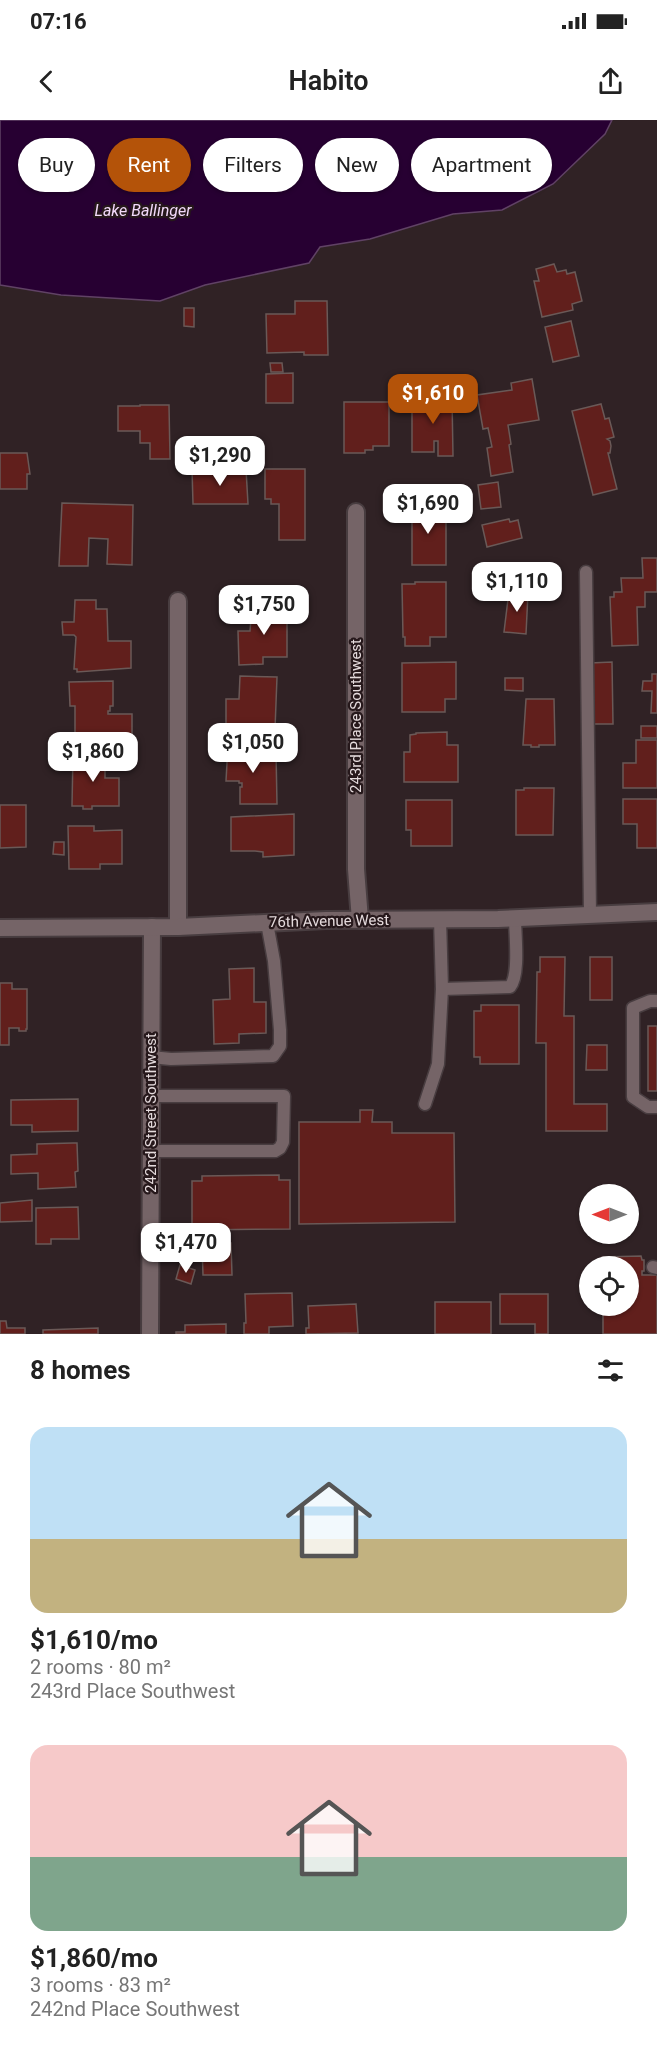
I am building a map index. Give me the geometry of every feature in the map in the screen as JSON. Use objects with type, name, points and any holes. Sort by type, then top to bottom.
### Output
[{"type":"street","name":"243rd Place Southwest","points":[[356,512],[356,857],[360,920]]},
{"type":"street","points":[[178,601],[178,927]]},
{"type":"street","name":"76th Avenue West","points":[[0,928],[178,927],[657,912]]},
{"type":"street","name":"242nd Street Southwest","points":[[150,1334],[152,927]]},
{"type":"lane","points":[[586,572],[590,914]]},
{"type":"lane","points":[[442,989],[510,987],[514,982],[515,971],[515,918]]},
{"type":"lane","points":[[425,1104],[438,1064],[442,989],[440,919]]},
{"type":"lane","points":[[151,1057],[171,1059],[273,1056],[280,1046],[280,1030],[274,961],[267,923]]},
{"type":"lane","points":[[657,1001],[650,1001],[633,1008],[633,1097],[648,1107],[657,1107]]},
{"type":"lane","points":[[151,1096],[284,1096],[283,1142],[275,1151],[151,1151]]},
{"type":"water","name":"Lake Ballinger","points":[[0,120],[612,120],[605,134],[552,185],[552,138],[411,138],[411,192],[537,192],[502,210],[453,214],[370,239],[320,247],[309,263],[205,285],[160,301],[61,295],[0,285]]},
{"type":"building","points":[[554,264],[557,272],[566,270],[567,274],[575,272],[582,301],[572,304],[573,310],[542,317],[534,281],[539,281],[536,269]]},
{"type":"building","points":[[295,301],[327,301],[328,355],[304,355],[304,352],[267,353],[266,314],[295,314]]},
{"type":"building","points":[[184,308],[194,308],[194,327],[184,326]]},
{"type":"building","points":[[571,321],[579,356],[553,362],[545,327]]},
{"type":"building","points":[[270,363],[282,363],[283,372],[271,372]]},
{"type":"building","points":[[293,373],[293,403],[266,403],[266,374]]},
{"type":"building","points":[[532,379],[539,420],[508,425],[513,472],[491,476],[487,448],[492,447],[488,428],[483,429],[477,395],[512,390],[511,383]]},
{"type":"building","points":[[412,398],[452,398],[453,456],[438,456],[438,441],[434,441],[434,452],[412,452]]},
{"type":"building","points":[[344,402],[389,402],[389,446],[373,446],[373,450],[365,450],[365,453],[344,453]]},
{"type":"building","points":[[601,404],[605,419],[609,418],[614,437],[607,439],[611,446],[610,453],[608,453],[617,489],[593,495],[572,411]]},
{"type":"building","points":[[169,405],[170,459],[150,459],[150,443],[140,443],[140,431],[118,431],[118,406]]},
{"type":"building","points":[[0,453],[27,453],[30,474],[27,474],[27,489],[0,489]]},
{"type":"building","points":[[192,469],[246,469],[248,504],[193,504]]},
{"type":"building","points":[[265,469],[305,469],[305,540],[279,540],[279,504],[271,504],[271,499],[265,499]]},
{"type":"building","points":[[498,482],[501,507],[481,509],[478,485]]},
{"type":"building","points":[[406,501],[429,501],[429,512],[446,512],[446,565],[412,565],[412,512],[406,512]]},
{"type":"building","points":[[62,503],[133,505],[132,565],[107,564],[108,539],[89,538],[88,566],[59,566]]},
{"type":"building","points":[[509,519],[510,522],[518,520],[522,538],[487,547],[482,525]]},
{"type":"building","points":[[642,558],[657,558],[657,592],[645,592],[645,607],[637,607],[638,645],[612,646],[610,597],[614,597],[614,592],[622,592],[621,578],[643,578]]},
{"type":"building","points":[[415,582],[446,582],[446,637],[430,637],[430,646],[405,646],[402,584],[415,584]]},
{"type":"building","points":[[509,591],[528,593],[526,634],[504,632]]},
{"type":"building","points":[[75,600],[96,600],[96,609],[107,609],[108,641],[131,641],[131,668],[77,672],[77,669],[74,669],[76,637],[63,635],[62,622],[74,622]]},
{"type":"building","points":[[252,607],[287,608],[287,657],[263,657],[263,664],[239,665],[238,631],[250,631]]},
{"type":"building","points":[[456,662],[456,699],[445,699],[445,712],[402,712],[402,663]]},
{"type":"building","points":[[612,662],[613,724],[591,724],[590,663]]},
{"type":"building","points":[[652,674],[657,674],[657,713],[651,713],[652,691],[642,691],[643,681],[652,681]]},
{"type":"building","points":[[240,676],[277,677],[275,729],[251,728],[251,735],[226,734],[226,699],[239,699]]},
{"type":"building","points":[[505,678],[523,678],[523,691],[505,690]]},
{"type":"building","points":[[113,681],[113,706],[110,706],[108,714],[132,714],[132,738],[75,739],[75,706],[70,706],[69,682]]},
{"type":"building","points":[[526,699],[554,699],[555,745],[531,747],[531,745],[523,745]]},
{"type":"building","points":[[641,726],[657,726],[657,738],[641,738]]},
{"type":"building","points":[[447,732],[447,745],[458,745],[458,782],[404,782],[404,752],[410,752],[410,735]]},
{"type":"building","points":[[636,740],[657,740],[657,788],[623,788],[623,763],[636,763]]},
{"type":"building","points":[[228,745],[252,745],[252,752],[276,752],[277,804],[240,804],[242,783],[226,781]]},
{"type":"building","points":[[73,754],[105,754],[105,778],[119,778],[119,806],[92,806],[92,809],[83,809],[83,806],[72,806]]},
{"type":"building","points":[[524,788],[554,788],[553,835],[516,835],[516,790],[524,790]]},
{"type":"building","points":[[623,799],[657,799],[657,848],[637,848],[637,824],[623,824]]},
{"type":"building","points":[[406,800],[452,800],[452,846],[411,846],[411,830],[406,830]]},
{"type":"building","points":[[0,805],[26,805],[26,847],[0,848]]},
{"type":"building","points":[[294,814],[294,855],[263,857],[263,852],[231,851],[231,817]]},
{"type":"building","points":[[68,826],[94,826],[94,831],[122,830],[122,864],[100,864],[100,869],[69,869]]},
{"type":"building","points":[[54,842],[64,842],[64,855],[53,854]]},
{"type":"building","points":[[540,957],[565,957],[564,1016],[574,1016],[574,1104],[607,1104],[607,1131],[546,1131],[546,1043],[536,1043],[537,972],[540,972]]},
{"type":"building","points":[[590,957],[612,957],[612,1000],[590,1000]]},
{"type":"building","points":[[254,968],[254,1002],[266,1002],[266,1033],[239,1034],[239,1043],[214,1044],[213,1000],[230,999],[229,969]]},
{"type":"building","points":[[0,983],[12,983],[12,989],[27,989],[27,1029],[19,1031],[19,1028],[9,1028],[9,1045],[0,1045]]},
{"type":"building","points":[[481,1005],[519,1005],[519,1064],[480,1064],[480,1057],[474,1057],[474,1011],[481,1011]]},
{"type":"building","points":[[648,1026],[657,1026],[657,1091],[648,1091]]},
{"type":"building","points":[[587,1045],[607,1045],[607,1070],[586,1070]]},
{"type":"building","points":[[78,1099],[78,1131],[32,1132],[32,1125],[11,1125],[11,1100]]},
{"type":"building","points":[[360,1110],[373,1110],[372,1122],[392,1122],[392,1133],[454,1133],[455,1222],[299,1224],[299,1122],[360,1122]]},
{"type":"building","points":[[77,1143],[76,1187],[38,1189],[38,1173],[11,1174],[11,1155],[37,1154],[37,1144]]},
{"type":"building","points":[[279,1175],[279,1180],[290,1180],[290,1229],[192,1230],[192,1181],[202,1181],[202,1176]]},
{"type":"building","points":[[32,1200],[32,1221],[0,1222],[0,1203]]},
{"type":"building","points":[[78,1207],[79,1239],[51,1239],[51,1244],[36,1244],[36,1208]]},
{"type":"building","points":[[231,1243],[232,1275],[203,1275],[202,1244]]},
{"type":"building","points":[[639,1256],[644,1260],[642,1275],[657,1275],[657,1334],[603,1334],[603,1316],[639,1316]]},
{"type":"building","points":[[180,1265],[195,1270],[191,1284],[176,1279]]},
{"type":"building","points":[[292,1293],[293,1326],[269,1327],[269,1334],[244,1334],[245,1294]]},
{"type":"building","points":[[500,1294],[548,1294],[548,1334],[535,1334],[535,1324],[500,1324]]},
{"type":"building","points":[[435,1302],[491,1302],[491,1334],[435,1334]]},
{"type":"building","points":[[356,1304],[358,1333],[306,1334],[306,1328],[309,1328],[308,1306]]},
{"type":"building","points":[[0,1321],[6,1321],[7,1328],[25,1328],[25,1334],[0,1334]]},
{"type":"building","points":[[226,1324],[226,1334],[176,1334],[176,1332],[185,1332],[185,1325]]},
{"type":"building","points":[[98,1328],[98,1334],[43,1334],[43,1330]]}]
